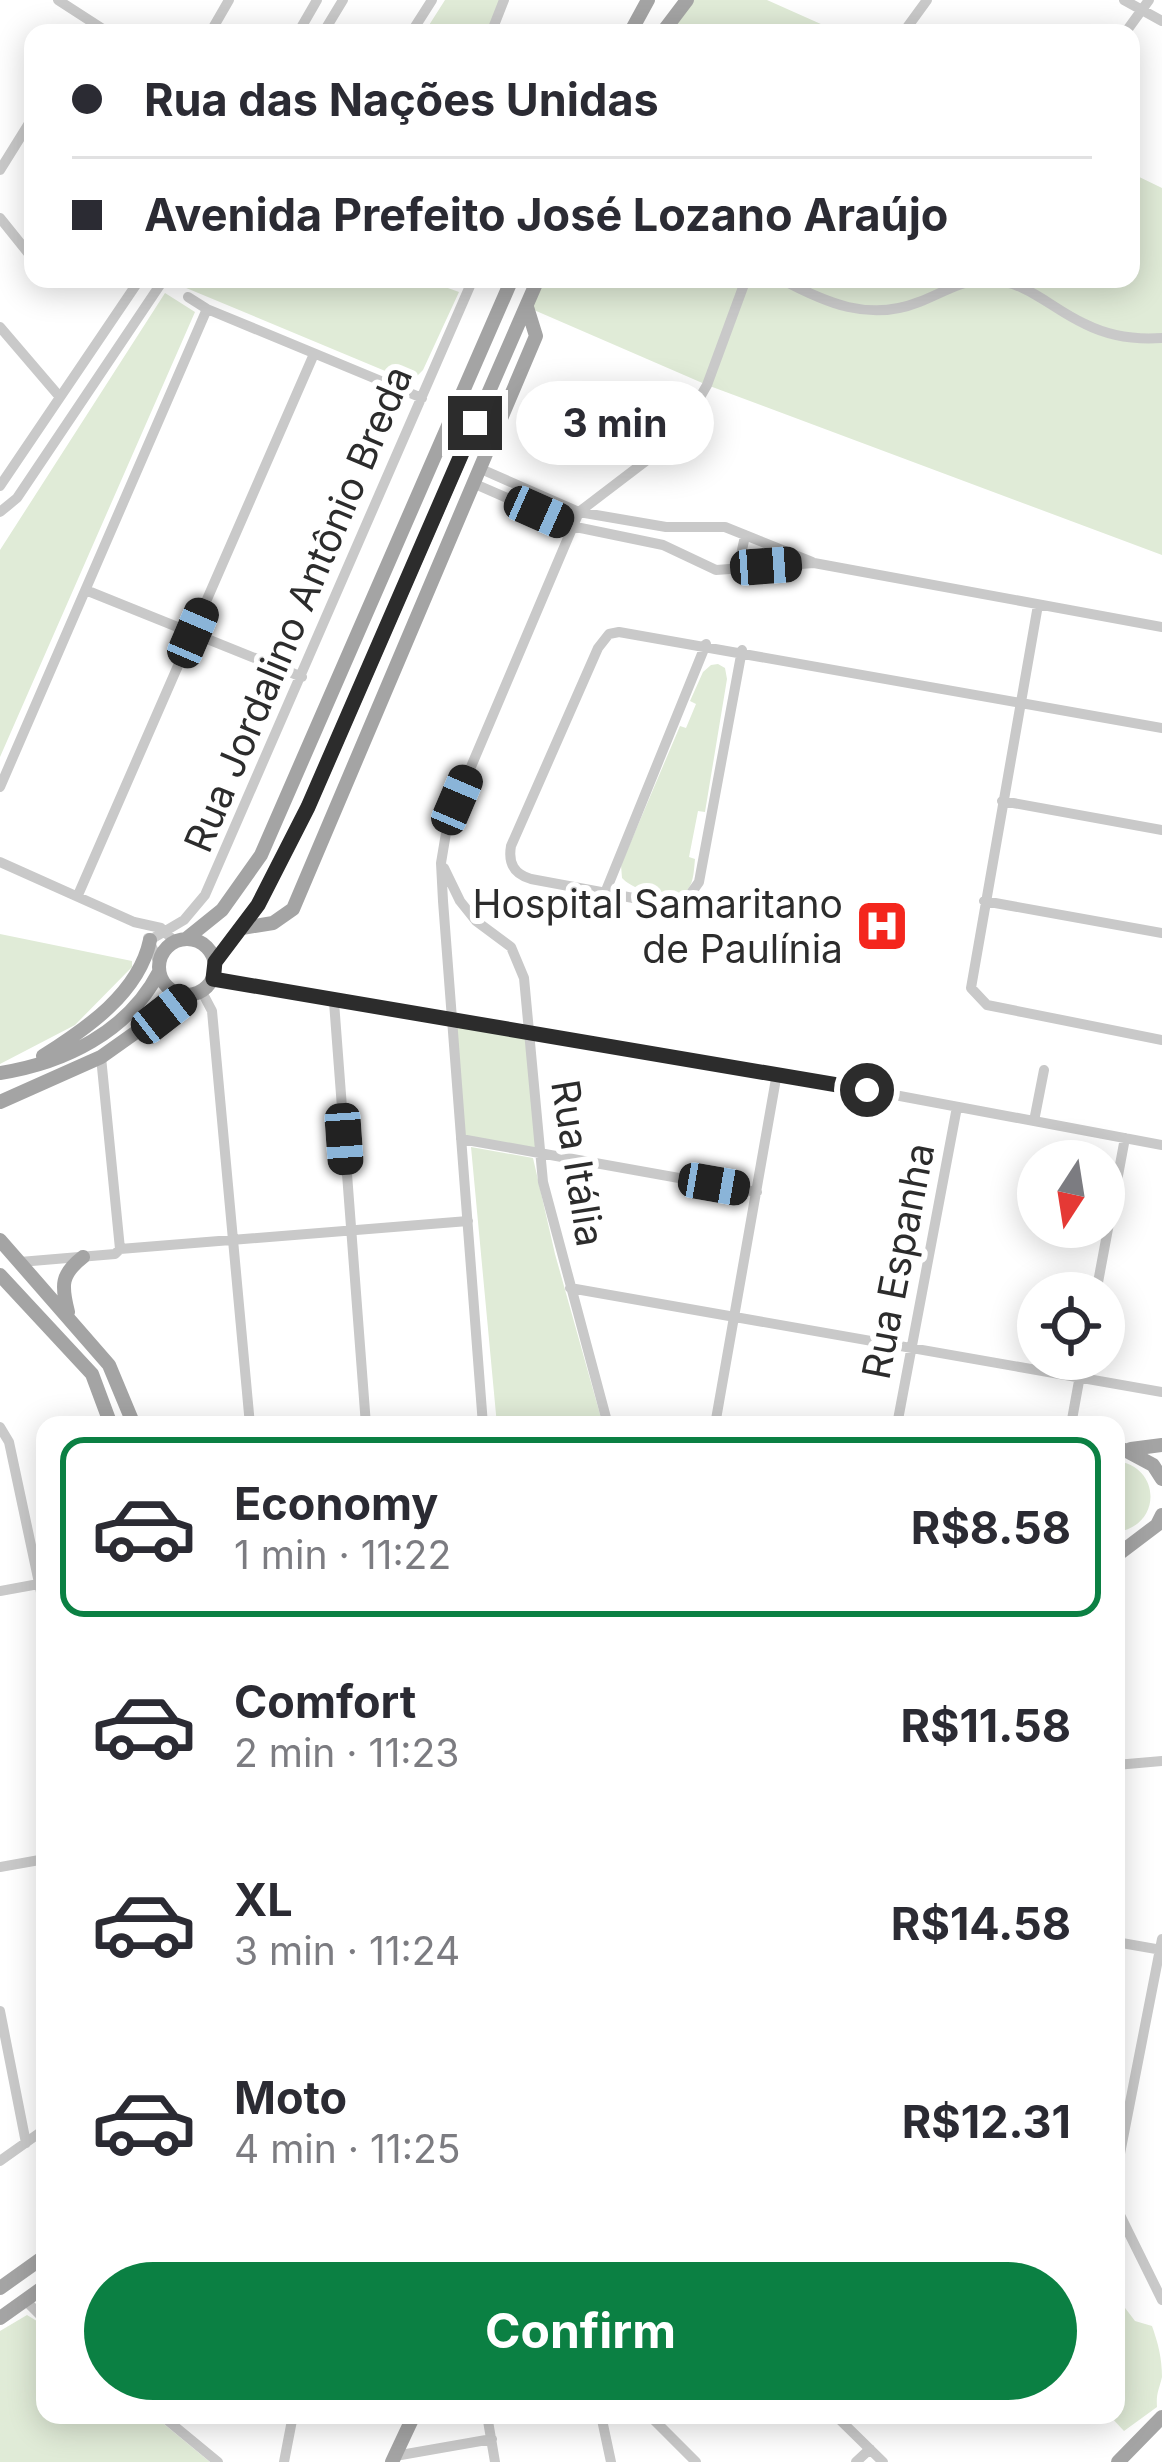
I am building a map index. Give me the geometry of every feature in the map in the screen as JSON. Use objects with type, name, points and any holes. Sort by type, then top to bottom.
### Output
[{"type":"main road","points":[[669,24],[687,0]]},
{"type":"main road","points":[[0,1073],[67,1054],[124,1019],[150,989],[167,947],[222,910],[261,855],[508,288]]},
{"type":"main road","points":[[0,1102],[101,1057],[213,979],[215,962],[277,873],[308,807],[534,288]]},
{"type":"main road","points":[[242,928],[273,923],[292,909],[536,336],[526,307]]},
{"type":"main road","points":[[176,938],[201,943],[215,962]]},
{"type":"main road","points":[[21,1070],[84,1028],[124,991],[143,964],[150,940]]},
{"type":"main road","points":[[158,968],[168,989],[195,994]]},
{"type":"main road","points":[[1,1242],[109,1365],[131,1416]]},
{"type":"main road","points":[[69,1317],[61,1284],[66,1272],[83,1257]]},
{"type":"main road","points":[[0,1260],[20,1262]]},
{"type":"main road","points":[[0,1275],[92,1374],[109,1416]]},
{"type":"main road","points":[[1125,1449],[1162,1445]]},
{"type":"main road","points":[[1125,1452],[1153,1465],[1162,1479]]},
{"type":"main road","points":[[1125,1550],[1160,1521]]},
{"type":"main road","points":[[1125,1544],[1134,1543]]},
{"type":"main road","points":[[0,2288],[36,2263]]},
{"type":"main road","points":[[0,2318],[36,2292]]},
{"type":"main road","points":[[1118,2462],[1162,2417]]},
{"type":"main road","points":[[393,2459],[410,2424]]},
{"type":"street","points":[[58,0],[96,24]]},
{"type":"street","points":[[1124,0],[1162,6]]},
{"type":"street","points":[[1147,3],[1162,21]]},
{"type":"street","points":[[0,170],[24,131]]},
{"type":"street","points":[[0,218],[24,248]]},
{"type":"street","points":[[0,486],[134,288]]},
{"type":"street","points":[[0,512],[17,498],[158,288]]},
{"type":"street","name":"Rua Jordalino Antônio Breda","points":[[150,940],[176,938],[184,920],[206,895],[469,288]]},
{"type":"street","points":[[482,1416],[441,863],[457,800],[579,512],[655,454],[684,425],[707,385],[743,288]]},
{"type":"street","points":[[800,288],[866,312],[903,308],[949,288]]},
{"type":"street","points":[[1026,288],[1105,332],[1127,338],[1162,338]]},
{"type":"street","points":[[188,297],[422,398]]},
{"type":"street","points":[[0,787],[207,309]]},
{"type":"street","points":[[0,327],[59,396]]},
{"type":"street","points":[[79,895],[314,353]]},
{"type":"street","points":[[478,477],[579,512],[666,527],[725,527],[814,563],[1162,628]]},
{"type":"street","points":[[478,477],[572,526],[663,545],[716,569],[814,563]]},
{"type":"street","points":[[697,558],[703,528]]},
{"type":"street","points":[[738,568],[745,536]]},
{"type":"street","points":[[88,591],[302,677]]},
{"type":"street","points":[[1038,605],[971,988],[976,997],[998,1007],[1162,1040]]},
{"type":"street","points":[[742,650],[694,893],[671,905],[525,877],[513,867],[511,846],[602,640],[619,632],[742,650],[1162,728]]},
{"type":"street","points":[[604,893],[706,644]]},
{"type":"street","points":[[1002,801],[1162,830]]},
{"type":"street","points":[[0,862],[176,938]]},
{"type":"street","name":"Rua Itália","points":[[441,863],[476,922],[511,947],[520,964],[551,1221],[606,1416]]},
{"type":"street","points":[[984,901],[1162,932]]},
{"type":"street","points":[[134,922],[150,940],[158,968]]},
{"type":"street","points":[[447,934],[460,923],[476,922]]},
{"type":"street","points":[[213,979],[777,1073],[1162,1145]]},
{"type":"street","points":[[195,994],[212,1012],[249,1416]]},
{"type":"street","points":[[334,1002],[365,1416]]},
{"type":"street","points":[[101,1057],[120,1249]]},
{"type":"street","points":[[1034,1121],[1044,1070]]},
{"type":"street","points":[[717,1416],[777,1073]]},
{"type":"street","name":"Rua Espanha","points":[[899,1416],[957,1107]]},
{"type":"street","points":[[1100,1272],[1124,1138]]},
{"type":"street","points":[[461,1139],[757,1192]]},
{"type":"street","points":[[20,1262],[115,1254],[120,1249],[468,1221]]},
{"type":"street","points":[[570,1288],[1017,1367]]},
{"type":"street","points":[[1073,1416],[1080,1380]]},
{"type":"street","points":[[1092,1380],[1162,1392]]},
{"type":"street","points":[[0,1427],[9,1442],[36,1556]]},
{"type":"street","points":[[0,1486],[18,1483]]},
{"type":"street","points":[[0,1591],[36,1585]]},
{"type":"street","points":[[1125,1764],[1162,1762]]},
{"type":"street","points":[[0,1867],[36,1861]]},
{"type":"street","points":[[1125,1943],[1161,1946],[1125,2122]]},
{"type":"street","points":[[0,2011],[26,2143]]},
{"type":"street","points":[[1145,2030],[1162,2033]]},
{"type":"street","points":[[0,2161],[36,2136]]},
{"type":"street","points":[[1125,2225],[1162,2300]]},
{"type":"street","points":[[1148,2271],[1162,2269]]},
{"type":"street","points":[[25,2300],[36,2311]]},
{"type":"street","points":[[172,2424],[218,2462]]},
{"type":"street","points":[[284,2462],[291,2424]]},
{"type":"street","points":[[489,2424],[495,2462]]},
{"type":"street","points":[[603,2424],[611,2462]]},
{"type":"street","points":[[658,2424],[696,2462]]},
{"type":"street","points":[[844,2424],[883,2462]]},
{"type":"street","points":[[393,2459],[492,2440]]},
{"type":"street","points":[[856,2462],[870,2449]]},
{"type":"green space","points":[[445,0],[500,0],[490,24],[430,24]]},
{"type":"green space","points":[[687,0],[767,0],[821,24],[669,24]]},
{"type":"green space","points":[[1140,177],[1162,188],[1162,555],[707,385],[527,307],[534,288],[1140,288]]},
{"type":"green space","points":[[186,288],[448,288],[459,292],[423,370],[402,378]]},
{"type":"green space","points":[[165,293],[195,312],[0,757],[0,550]]},
{"type":"green space","points":[[718,664],[725,668],[727,679],[705,812],[698,811],[689,857],[695,859],[693,879],[682,894],[654,894],[622,878],[621,865],[680,726],[686,728],[696,704],[690,701],[703,672]]},
{"type":"green space","points":[[0,934],[132,961],[132,967],[75,1025],[0,1064]]},
{"type":"green space","points":[[453,1021],[525,1033],[537,1150],[465,1136]]},
{"type":"green space","points":[[471,1147],[533,1158],[600,1416],[496,1416]]},
{"type":"green space","points":[[1125,1463],[1142,1474],[1150,1496],[1142,1520],[1125,1530]]},
{"type":"green space","points":[[1125,2308],[1135,2321],[1152,2326],[1162,2377],[1157,2407],[1124,2431],[1117,2424],[1125,2424]]},
{"type":"green space","points":[[27,2315],[36,2320],[36,2424],[164,2424],[210,2462],[0,2462],[0,2331]]},
{"type":"place","name":"Hospital Samaritano de Paulínia","points":[[882,926]]},
{"type":"route","points":[[475,423],[277,873],[215,962],[213,979],[867,1090]]}]
